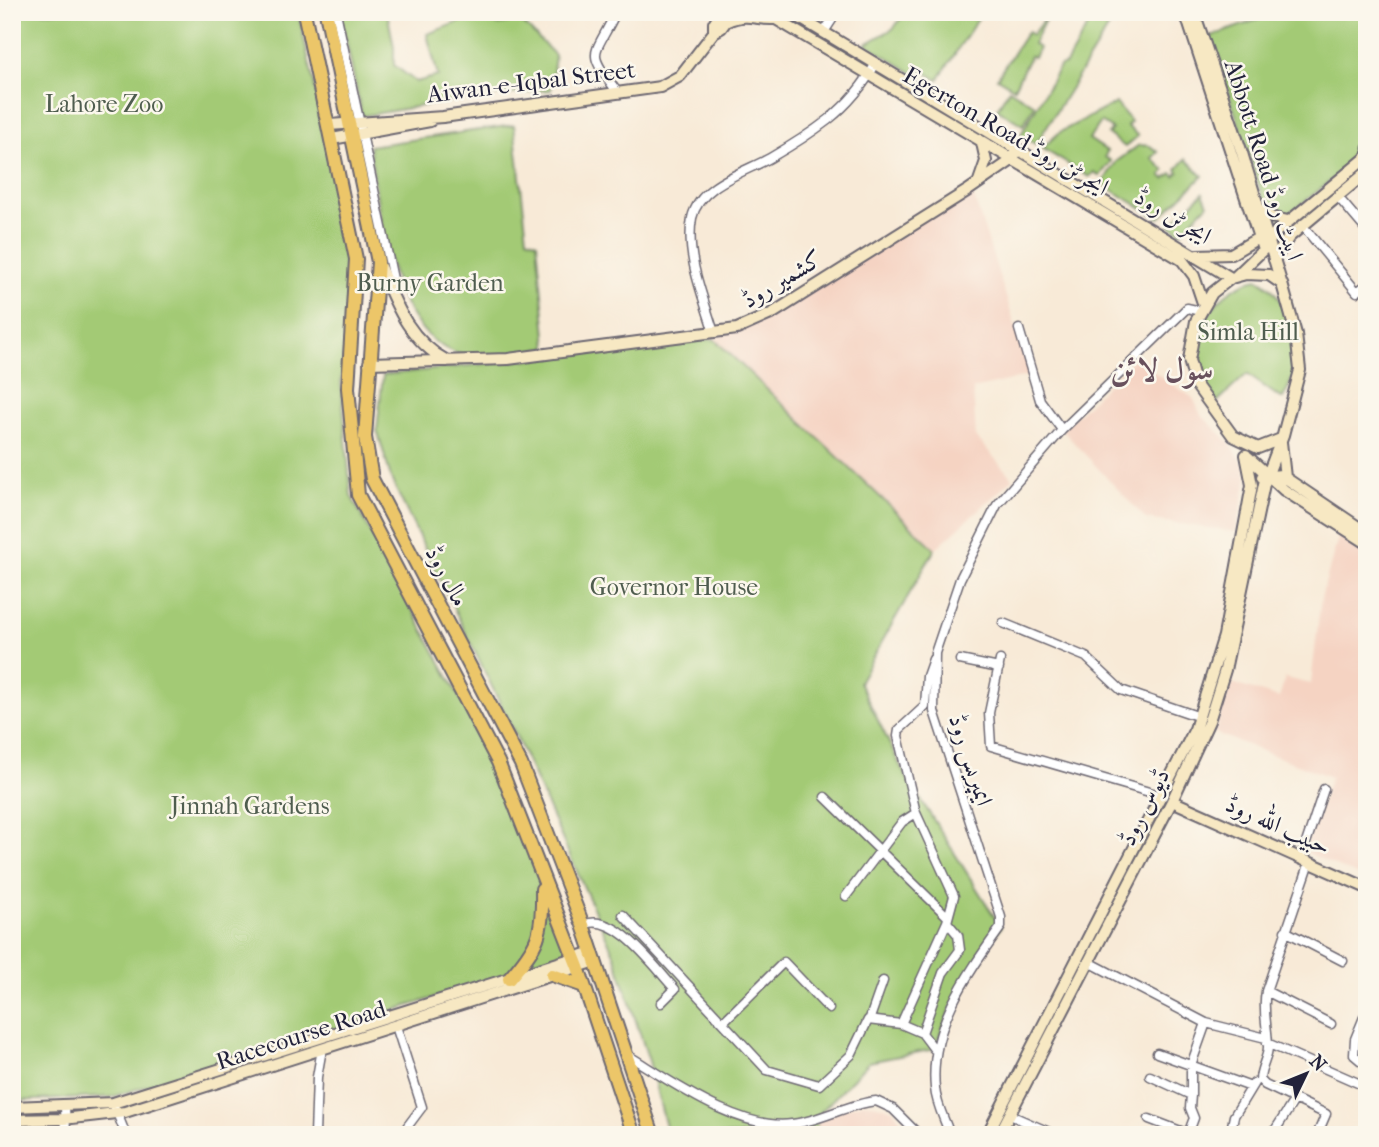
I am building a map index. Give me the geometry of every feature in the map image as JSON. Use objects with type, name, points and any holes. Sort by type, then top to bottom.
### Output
[{"type":"main road","name":"مال روڈ","points":[[304,12],[356,259],[348,399],[358,495],[498,762],[576,963],[634,1135]]},
{"type":"main road","name":"مال روڈ","points":[[326,12],[354,123],[378,262],[365,437],[372,479],[521,764],[595,956],[653,1135]]},
{"type":"main road","name":"Egerton Road ایجرٹن روڈ","points":[[790,12],[1018,149]]},
{"type":"main road","name":"Abbott Road ایبٹ روڈ","points":[[1185,12],[1198,38],[1259,208],[1265,237]]},
{"type":"main road","name":"Abbott Road ایبٹ روڈ","points":[[1194,12],[1198,38],[1281,282]]},
{"type":"main road","points":[[727,15],[747,14],[762,19],[769,15]]},
{"type":"main road","name":"Aiwan-e-Iqbal Street","points":[[328,125],[443,117],[618,93],[672,82],[690,66],[727,15]]},
{"type":"main road","name":"Egerton Road ایجرٹن روڈ","points":[[769,15],[1182,260],[1194,276],[1203,308]]},
{"type":"main road","points":[[332,139],[443,117]]},
{"type":"main road","points":[[978,183],[986,167],[982,143]]},
{"type":"main road","name":"کشمیر روڈ","points":[[369,363],[508,359],[737,329],[773,313],[978,183],[1012,160],[1018,149]]},
{"type":"main road","name":"ایجرٹن روڈ","points":[[1018,149],[1233,277]]},
{"type":"main road","points":[[1197,255],[1222,256],[1265,237],[1367,158]]},
{"type":"main road","points":[[1274,260],[1289,237],[1367,172]]},
{"type":"main road","points":[[1259,208],[1271,217],[1288,221]]},
{"type":"main road","points":[[1265,237],[1233,277],[1218,287],[1203,308],[1190,348],[1191,373],[1203,395],[1246,454],[1266,476],[1292,496],[1367,543]]},
{"type":"main road","points":[[378,262],[400,315],[427,348],[449,362]]},
{"type":"main road","points":[[1233,277],[1264,274],[1281,282],[1291,313],[1300,362],[1296,389],[1281,439],[1285,477]]},
{"type":"main road","points":[[1233,436],[1258,448],[1281,439]]},
{"type":"main road","name":"ڈیوس روڈ","points":[[987,1135],[1209,721],[1225,670],[1266,476],[1281,439]]},
{"type":"main road","name":"ڈیوس روڈ","points":[[999,1135],[1089,962],[1167,799],[1200,717],[1224,636],[1252,485],[1246,454]]},
{"type":"main road","points":[[1252,485],[1258,478],[1278,474],[1367,533]]},
{"type":"main road","name":"حبیب اللہ روڈ","points":[[1167,799],[1367,888]]},
{"type":"main road","points":[[509,979],[534,948],[541,929],[544,914],[541,876]]},
{"type":"main road","name":"Racecourse Road","points":[[12,1120],[64,1119],[115,1108],[396,1026],[551,975],[595,956]]},
{"type":"main road","name":"Racecourse Road","points":[[12,1107],[65,1105],[115,1108],[509,979],[576,963]]},
{"type":"main road","points":[[551,975],[584,986]]},
{"type":"street","points":[[336,12],[354,123]]},
{"type":"street","points":[[616,12],[594,56],[618,93]]},
{"type":"street","points":[[824,32],[837,12]]},
{"type":"street","points":[[714,333],[694,261],[691,228],[695,209],[703,197],[724,182],[771,157],[828,120],[869,75],[876,63]]},
{"type":"street","points":[[356,136],[393,279],[389,288]]},
{"type":"street","points":[[1338,197],[1367,231]]},
{"type":"street","points":[[1303,226],[1357,292],[1367,284]]},
{"type":"street","name":"ایمپریس روڈ","points":[[950,1135],[935,1091],[934,1049],[963,980],[1001,927],[1001,918],[934,711],[935,653],[960,579],[988,517],[1016,480],[1062,430],[1187,308],[1203,308]]},
{"type":"street","points":[[1019,329],[1040,400],[1062,430]]},
{"type":"street","points":[[1003,623],[1086,657],[1121,690],[1200,717]]},
{"type":"street","points":[[901,1024],[948,919],[954,897],[916,813],[898,730],[925,706],[927,676],[935,653]]},
{"type":"street","points":[[960,660],[1000,664],[989,713],[990,746],[1167,799]]},
{"type":"street","points":[[1230,1135],[1234,1116],[1251,1087],[1260,1080],[1266,1040],[1266,992],[1306,860],[1324,789]]},
{"type":"street","points":[[825,797],[948,919],[958,935],[960,950],[943,973],[922,1033]]},
{"type":"street","points":[[846,896],[902,822],[916,813]]},
{"type":"street","points":[[624,915],[767,1070],[819,1085],[851,1055],[870,1018],[883,981]]},
{"type":"street","points":[[583,925],[590,922],[611,925],[628,939],[675,989],[662,1003]]},
{"type":"street","points":[[1285,931],[1343,961]]},
{"type":"street","points":[[724,1021],[785,962],[829,1009]]},
{"type":"street","points":[[1089,962],[1206,1023],[1266,1040],[1367,1087]]},
{"type":"street","points":[[1266,992],[1331,1024]]},
{"type":"street","points":[[1367,1010],[1353,1046],[1354,1055],[1367,1066]]},
{"type":"street","points":[[870,1018],[901,1024],[922,1033],[934,1049]]},
{"type":"street","points":[[1149,1119],[1189,1134],[1194,1118],[1190,1108],[1191,1065],[1206,1023]]},
{"type":"street","points":[[396,1026],[422,1107],[407,1127]]},
{"type":"street","points":[[315,1135],[316,1090],[322,1049]]},
{"type":"street","points":[[1157,1053],[1251,1087]]},
{"type":"street","points":[[629,1056],[702,1099],[744,1118],[769,1125],[793,1124],[876,1101],[893,1109],[919,1135]]},
{"type":"street","points":[[1150,1076],[1191,1095]]},
{"type":"street","points":[[1260,1080],[1326,1114],[1317,1135]]},
{"type":"street","points":[[1272,1135],[1295,1099]]},
{"type":"street","points":[[65,1105],[66,1135]]},
{"type":"street","points":[[115,1108],[126,1135]]},
{"type":"street","points":[[1010,1115],[1056,1135]]},
{"type":"shaded area","points":[[972,191],[1031,375],[973,389],[976,437],[1013,479],[935,549],[714,339]]},
{"type":"shaded area","points":[[1134,359],[1193,398],[1201,415],[1229,442],[1245,466],[1247,479],[1236,532],[1146,519],[1062,430]]},
{"type":"shaded area","points":[[1339,535],[1367,552],[1367,880],[1304,851],[1331,777],[1215,733],[1227,682],[1279,698],[1285,678],[1311,684],[1321,598]]},
{"type":"shaded area","points":[[866,1102],[893,1109],[910,1135],[668,1135],[793,1124]]},
{"type":"green space","name":"Jinnah Gardens","points":[[12,12],[298,12],[353,259],[341,383],[351,496],[496,765],[571,956],[111,1097],[12,1101]]},
{"type":"green space","points":[[340,12],[387,12],[394,47],[394,65],[416,82],[438,76],[427,34],[472,17],[499,25],[519,19],[555,55],[551,90],[474,97],[362,116]]},
{"type":"green space","points":[[905,12],[982,12],[938,80],[920,69],[916,75],[866,44],[894,28]]},
{"type":"green space","points":[[1049,12],[1033,44],[1039,48],[1034,57],[1030,56],[1014,88],[997,78],[1025,35],[1028,32],[1032,35]]},
{"type":"green space","points":[[1087,12],[1118,12],[1036,144],[1020,136],[1060,66],[1066,64],[1093,17]]},
{"type":"green space","points":[[1279,12],[1367,12],[1367,151],[1282,220],[1266,207],[1210,37],[1204,39]]},
{"type":"green space","points":[[1009,89],[1035,105],[1023,125],[997,109]]},
{"type":"green space","points":[[1116,103],[1131,122],[1127,126],[1138,136],[1125,147],[1108,134],[1112,129],[1101,122],[1089,139],[1107,151],[1105,157],[1111,161],[1100,176],[1094,172],[1089,177],[1042,148],[1060,132]]},
{"type":"green space","name":"Burny Garden","points":[[514,125],[527,238],[537,242],[547,347],[497,356],[467,356],[440,345],[419,326],[404,300],[392,270],[384,237],[369,146]]},
{"type":"green space","points":[[1139,145],[1150,146],[1158,152],[1152,158],[1165,171],[1161,175],[1165,179],[1172,173],[1175,176],[1179,172],[1177,169],[1186,159],[1203,176],[1159,218],[1102,184],[1116,162]]},
{"type":"green space","points":[[1203,193],[1208,204],[1181,232],[1170,225]]},
{"type":"green space","name":"Simla Hill","points":[[1258,279],[1275,293],[1291,326],[1296,361],[1290,385],[1283,398],[1279,397],[1247,374],[1217,402],[1195,370],[1194,355],[1201,326],[1219,300],[1231,290]]},
{"type":"green space","name":"Governor House","points":[[714,339],[935,549],[859,682],[904,773],[1001,927],[963,980],[934,1049],[869,1062],[815,1118],[819,1135],[668,1135],[649,1061],[614,954],[515,734],[392,481],[377,430],[383,375]]},
{"type":"district","name":"سول لائن","points":[[1162,369]]},
{"type":"park label","name":"Lahore Zoo","points":[[104,104]]}]
